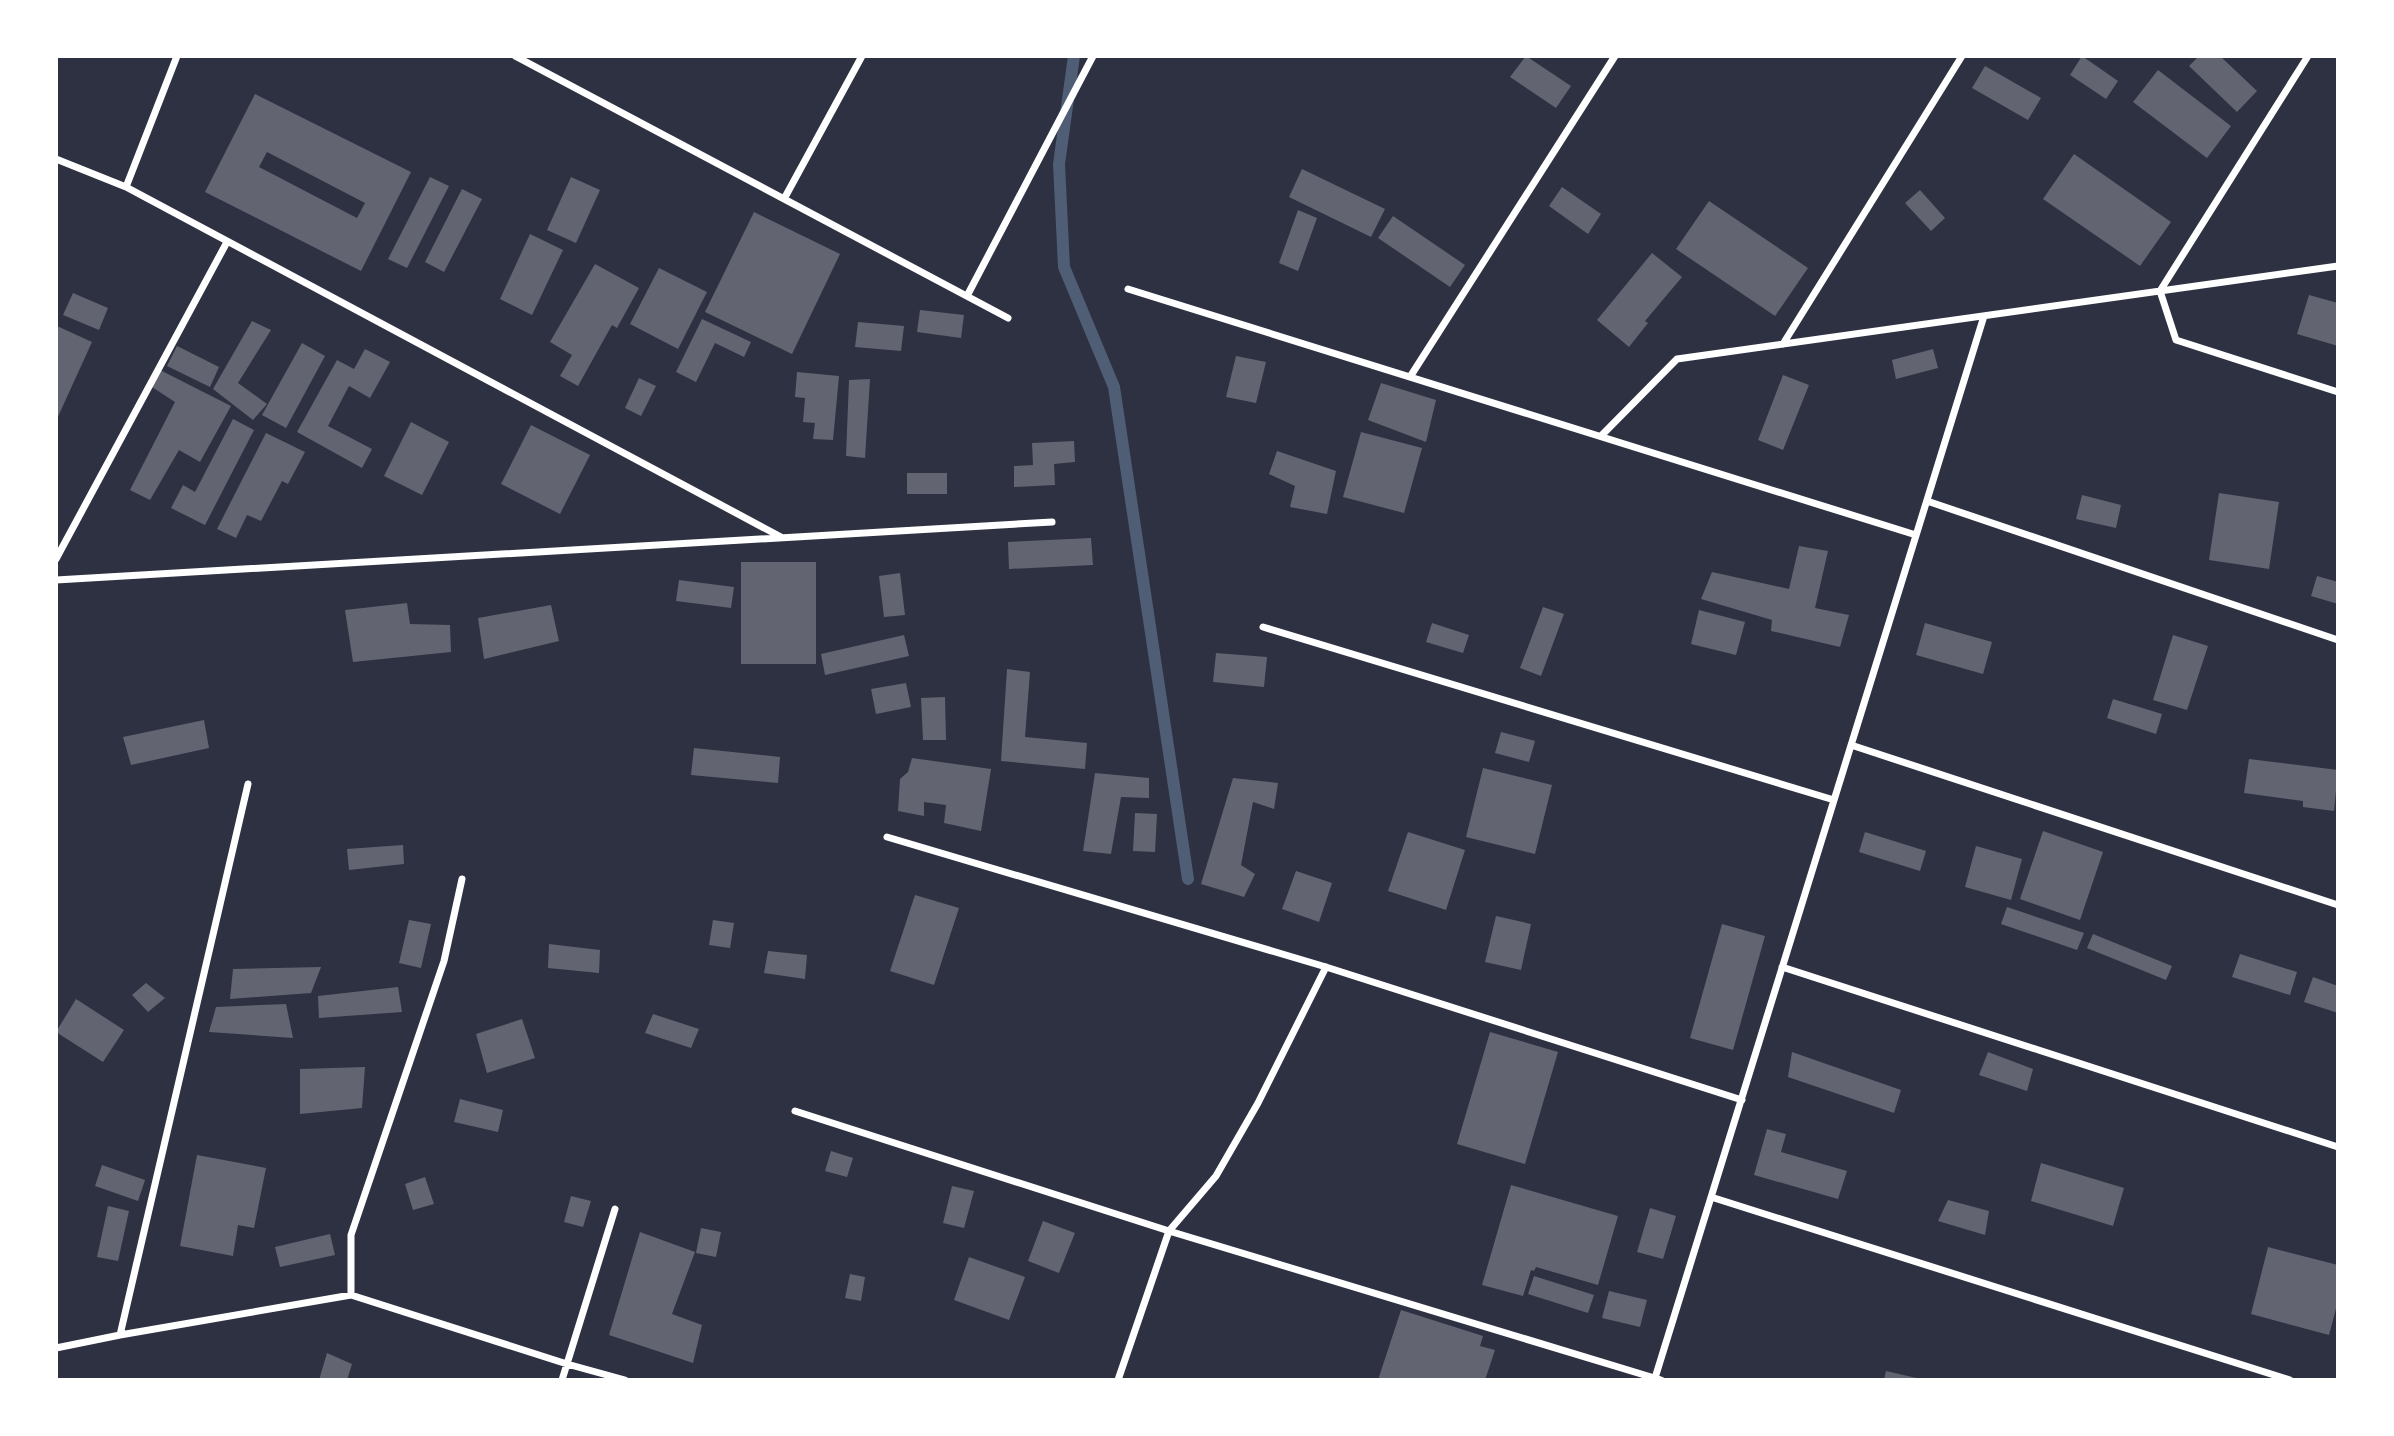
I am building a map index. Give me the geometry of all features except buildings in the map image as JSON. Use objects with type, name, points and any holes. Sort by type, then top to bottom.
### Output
[{"type":"street","points":[[126,187],[177,56]]},
{"type":"street","points":[[515,56],[526,58],[784,200],[1008,318]]},
{"type":"street","points":[[784,200],[862,56]]},
{"type":"street","points":[[967,296],[1093,56]]},
{"type":"street","points":[[1410,377],[1615,56]]},
{"type":"street","points":[[1783,344],[1962,56]]},
{"type":"street","points":[[2160,291],[2308,56]]},
{"type":"street","points":[[56,159],[126,187],[782,538]]},
{"type":"street","points":[[56,559],[227,242]]},
{"type":"street","points":[[1601,436],[1677,359],[2338,266]]},
{"type":"street","points":[[1128,289],[1916,535]]},
{"type":"street","points":[[2160,291],[2176,340],[2338,392]]},
{"type":"street","points":[[794,1111],[1169,1231],[1658,1379],[1711,1197],[1984,316]]},
{"type":"street","points":[[1927,501],[2338,640]]},
{"type":"street","points":[[56,580],[1052,522]]},
{"type":"street","points":[[1263,626],[1834,800]]},
{"type":"street","points":[[1851,745],[2338,905]]},
{"type":"street","points":[[120,1335],[248,784]]},
{"type":"street","points":[[887,837],[1326,967],[1742,1100]]},
{"type":"street","points":[[351,1295],[351,1234],[444,961],[462,879]]},
{"type":"street","points":[[1118,1380],[1169,1231],[1216,1176],[1258,1103],[1326,967]]},
{"type":"street","points":[[1782,967],[2338,1147]]},
{"type":"street","points":[[1711,1197],[2290,1380]]},
{"type":"street","points":[[562,1380],[615,1209]]},
{"type":"street","points":[[56,1348],[351,1295],[625,1380]]},
{"type":"waterway","points":[[1074,56],[1059,164],[1064,267],[1114,387],[1188,879]]}]
